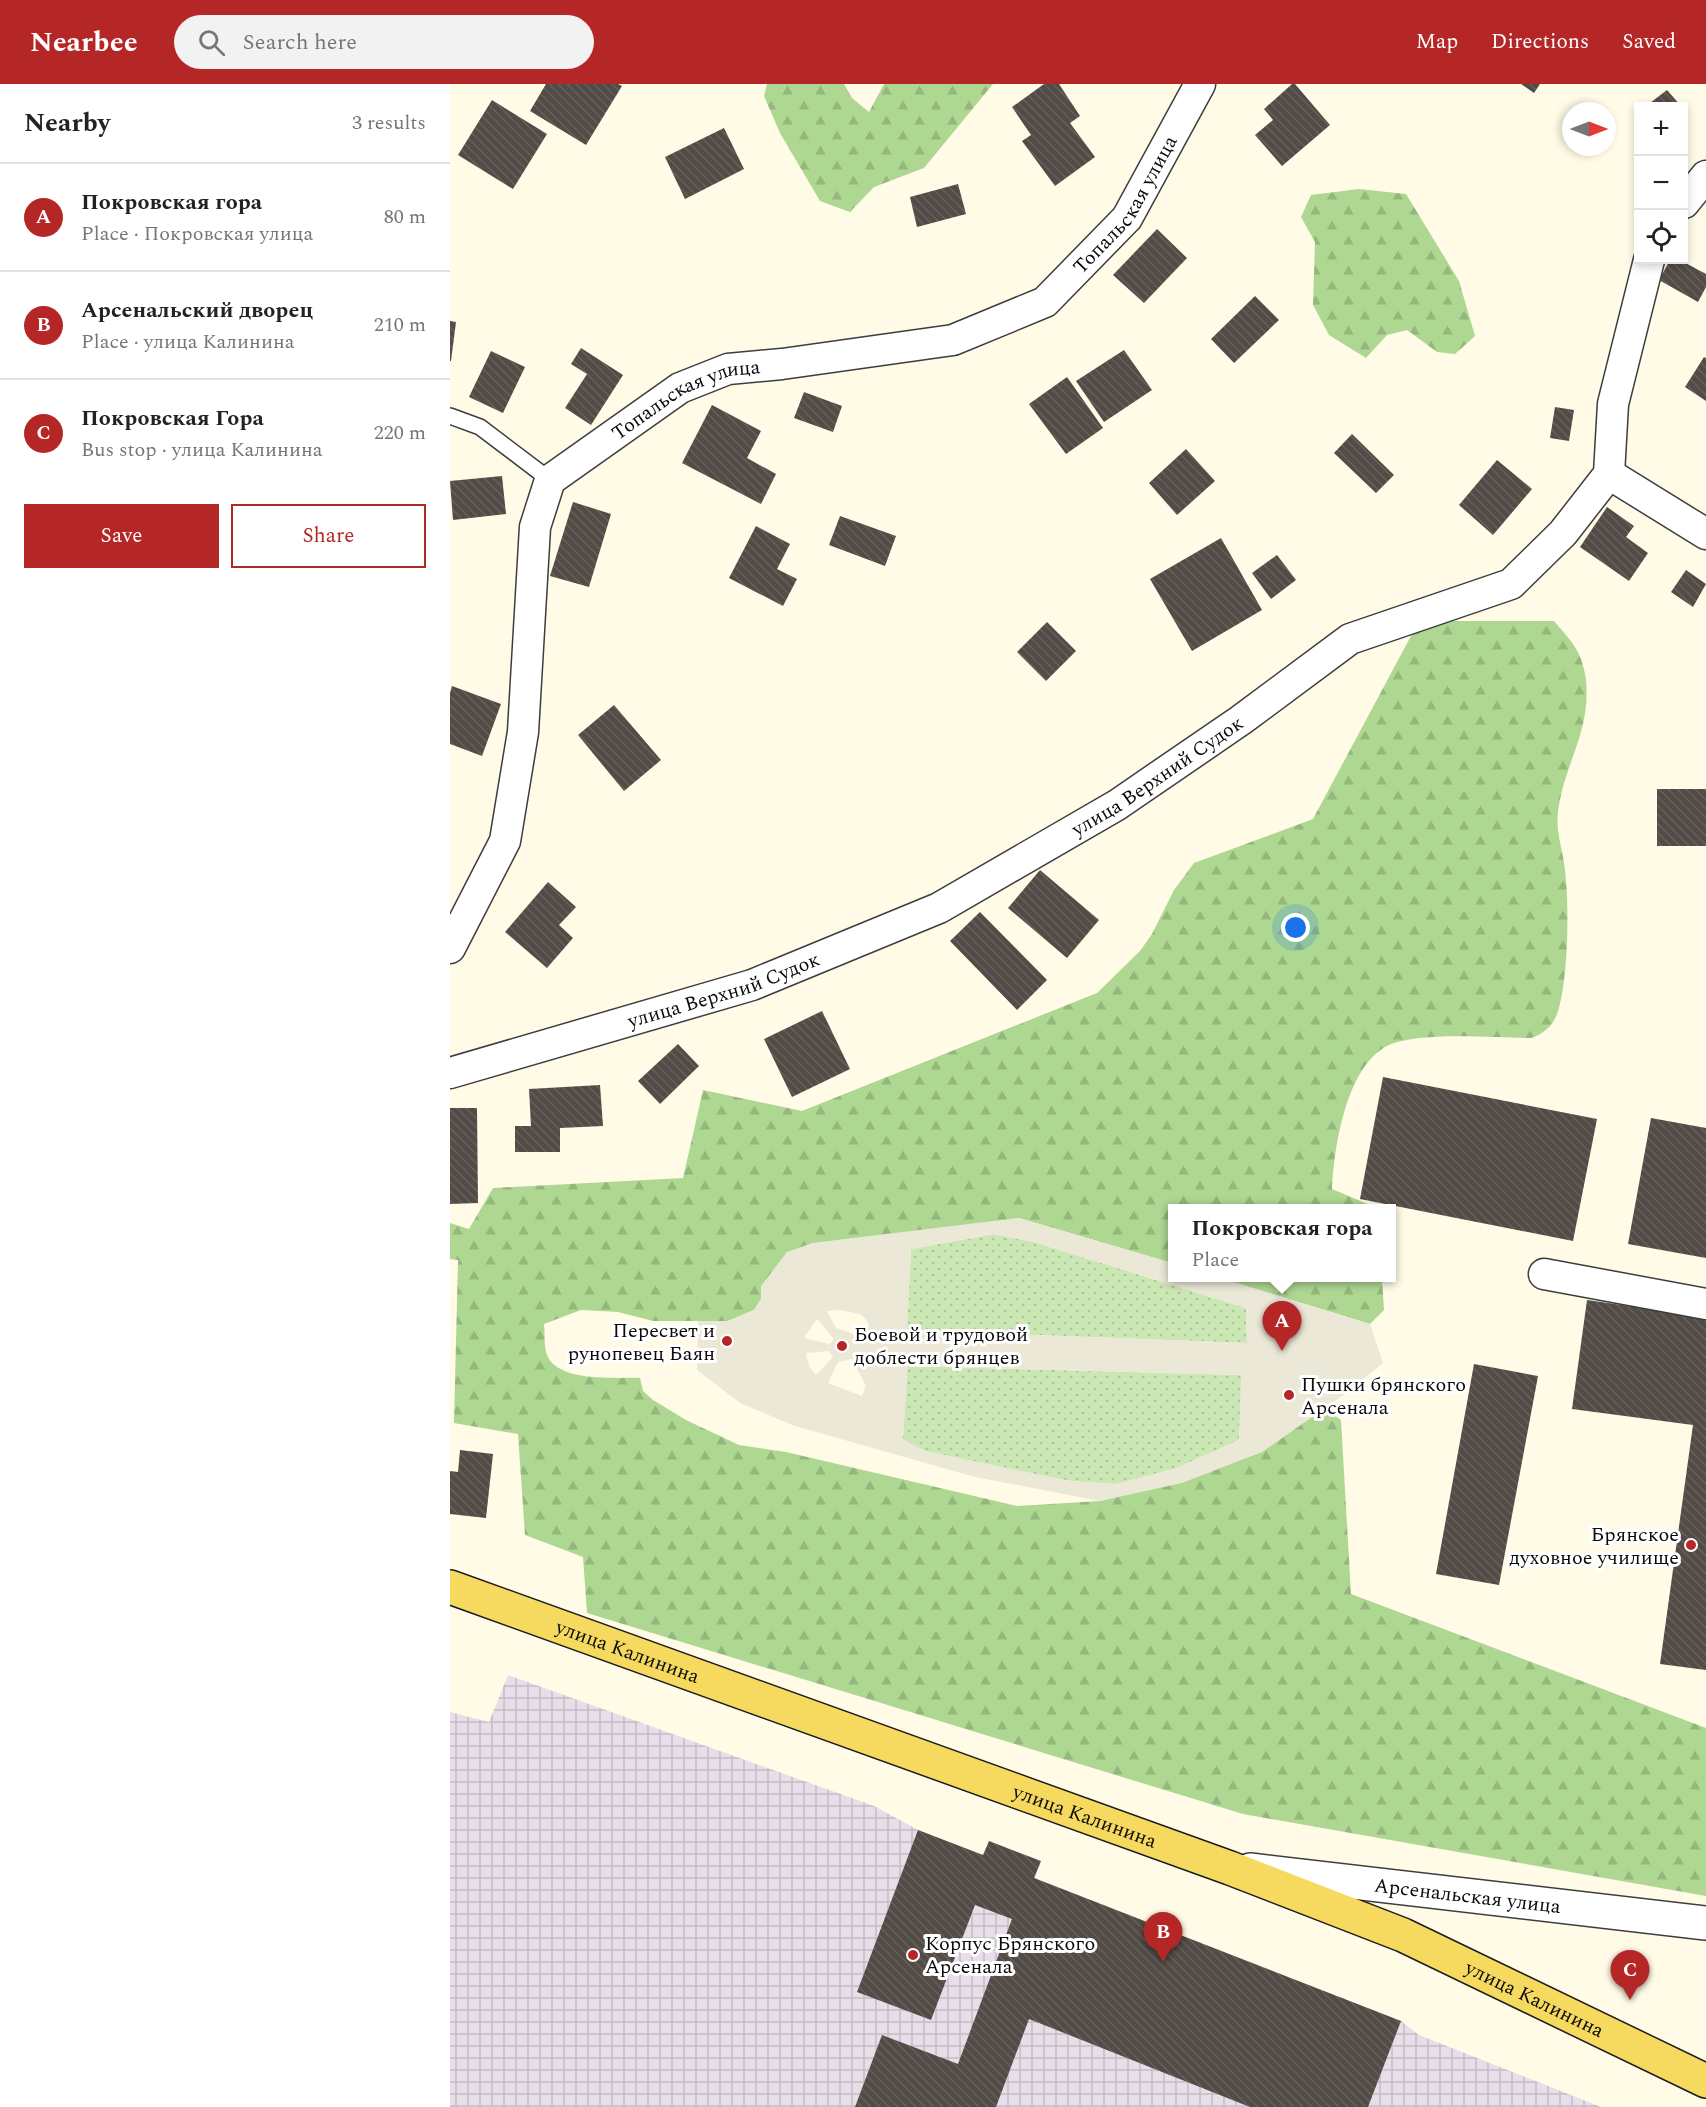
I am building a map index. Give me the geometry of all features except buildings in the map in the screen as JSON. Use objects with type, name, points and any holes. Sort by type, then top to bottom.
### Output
[{"type":"main road","name":"улица Калинина","points":[[450,1587],[1230,1868],[1403,1935],[1706,2081]]},
{"type":"street","name":"Топальская улица","points":[[550,480],[680,388],[728,369],[782,364],[953,340],[1045,302],[1127,218],[1200,84]]},
{"type":"street","points":[[1688,197],[1706,176]]},
{"type":"street","points":[[1647,264],[1612,404],[1609,474],[1706,534]]},
{"type":"street","name":"улица Верхний Судок","points":[[450,1073],[752,985],[939,908],[1117,805],[1241,720],[1350,639],[1511,584],[1563,533],[1609,474]]},
{"type":"street","points":[[450,948],[505,842],[523,732],[535,527],[550,480]]},
{"type":"street","points":[[1544,1274],[1706,1304]]},
{"type":"street","name":"Арсенальская улица","points":[[1230,1868],[1706,1923]]},
{"type":"lane","points":[[450,416],[480,427],[550,480]]},
{"type":"shaded area","points":[[1019,1218],[1168,1262],[1168,1282],[1233,1282],[1370,1324],[1383,1363],[1348,1392],[1262,1452],[1182,1483],[1100,1501],[975,1477],[795,1426],[740,1403],[697,1370],[698,1321],[728,1321],[754,1310],[761,1299],[761,1286],[787,1252],[812,1243]],"holes":[[[994,1234],[1034,1242],[1246,1308],[1247,1343],[907,1330],[911,1249]],[[840,1310],[860,1314],[869,1325],[863,1337],[836,1328],[827,1311]],[[817,1319],[834,1339],[830,1344],[804,1338]],[[829,1351],[833,1357],[816,1375],[809,1366],[806,1353]],[[852,1359],[866,1386],[862,1396],[828,1383],[838,1362]],[[908,1366],[1241,1375],[1239,1440],[1177,1468],[1116,1484],[1071,1481],[925,1451],[903,1439]]]},
{"type":"shaded area","points":[[508,1675],[874,1806],[918,1830],[983,1855],[1041,1861],[1035,1878],[1401,2021],[1419,2035],[1601,2107],[450,2107],[450,1712],[489,1722]]},
{"type":"green space","points":[[767,84],[844,84],[852,98],[869,112],[884,84],[993,84],[924,168],[874,187],[850,212],[820,201],[780,133],[764,96]]},
{"type":"green space","points":[[1359,189],[1406,194],[1459,281],[1475,336],[1455,354],[1437,352],[1407,330],[1387,335],[1366,358],[1329,335],[1313,305],[1315,242],[1301,217],[1311,195]]},
{"type":"green space","points":[[1419,621],[1554,621],[1571,641],[1582,662],[1586,680],[1586,699],[1585,716],[1561,794],[1558,812],[1558,829],[1567,891],[1567,934],[1562,996],[1556,1016],[1548,1028],[1531,1038],[1458,1036],[1419,1038],[1389,1045],[1374,1055],[1362,1070],[1345,1109],[1336,1152],[1332,1189],[1368,1204],[1168,1204],[1168,1262],[1019,1218],[761,1286],[761,1299],[754,1310],[728,1321],[653,1321],[618,1312],[581,1310],[544,1324],[546,1352],[551,1362],[572,1374],[601,1378],[640,1378],[643,1391],[653,1400],[686,1420],[739,1445],[786,1452],[1017,1506],[1100,1501],[1262,1452],[1323,1407],[1341,1420],[1351,1594],[1706,1728],[1706,1896],[1243,1814],[587,1613],[583,1557],[525,1535],[518,1434],[454,1423],[458,1260],[450,1259],[450,1223],[469,1229],[493,1188],[683,1178],[703,1090],[802,1111],[1097,993],[1140,951],[1152,934],[1174,890],[1194,863],[1313,819]]},
{"type":"green space","points":[[994,1234],[1034,1242],[1246,1308],[1247,1343],[907,1330],[911,1249]]},
{"type":"green space","points":[[1233,1282],[1382,1282],[1384,1310],[1370,1324]]},
{"type":"green space","points":[[907,1366],[1242,1375],[1239,1440],[1177,1468],[1116,1484],[1071,1481],[925,1451],[903,1440]]},
{"type":"place","name":"Пересвет и рунопевец Баян","points":[[727,1341]]},
{"type":"place","name":"Боевой и трудовой доблести брянцев","points":[[842,1346]]},
{"type":"place","name":"Покровская гора","points":[[1282,1351]]},
{"type":"place","name":"Пушки брянского Арсенала","points":[[1289,1395]]},
{"type":"place","name":"Брянское духовное училище","points":[[1691,1545]]},
{"type":"place","name":"Корпус Брянского Арсенала","points":[[913,1955]]},
{"type":"place","name":"Арсенальский дворец","points":[[1163,1962]]},
{"type":"place","name":"Покровская Гора","points":[[1630,2000]]}]
